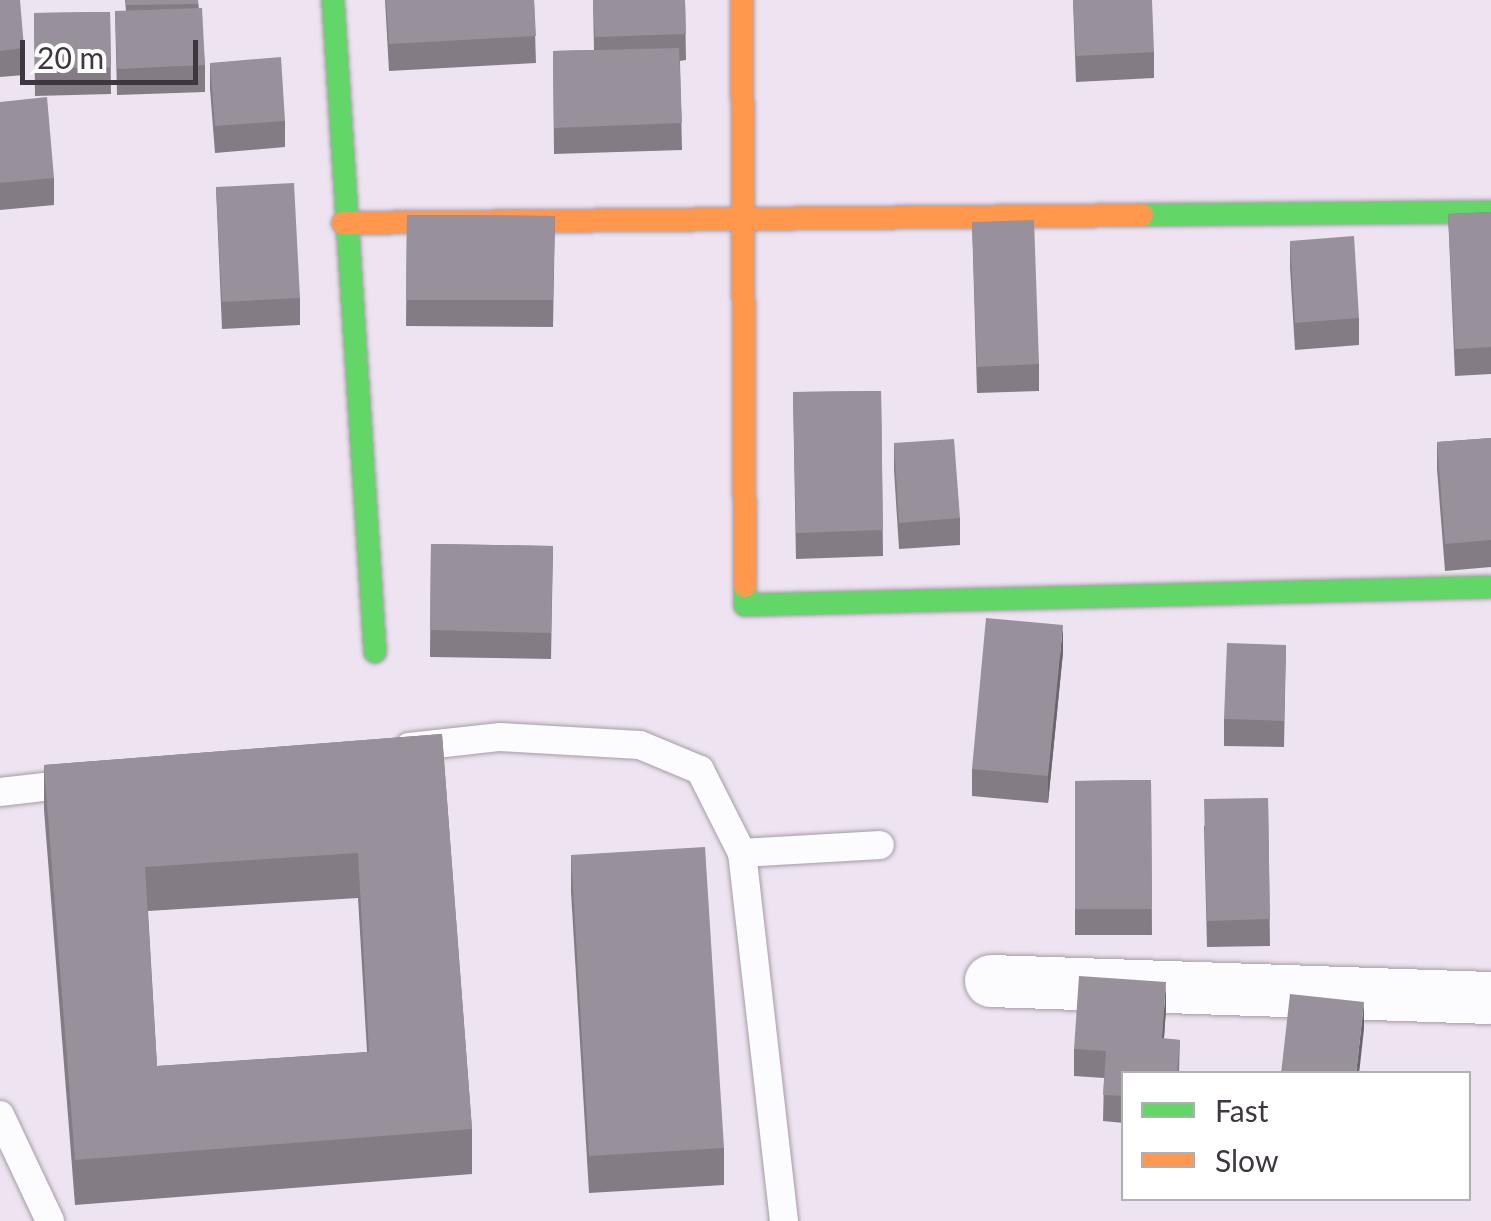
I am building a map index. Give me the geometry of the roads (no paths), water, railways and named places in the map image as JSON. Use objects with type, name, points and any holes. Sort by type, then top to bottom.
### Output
[{"type":"street","points":[[333,0],[343,223],[375,652]]},
{"type":"street","points":[[742,0],[745,605],[1491,588]]},
{"type":"street","points":[[343,223],[744,224],[1491,212]]},
{"type":"street","points":[[990,981],[1491,998]]},
{"type":"lane","points":[[384,750],[500,737],[640,745],[700,770],[742,852],[784,1221]]},
{"type":"lane","points":[[0,792],[115,779]]},
{"type":"lane","points":[[742,852],[880,846]]},
{"type":"lane","points":[[0,1115],[50,1221]]}]
